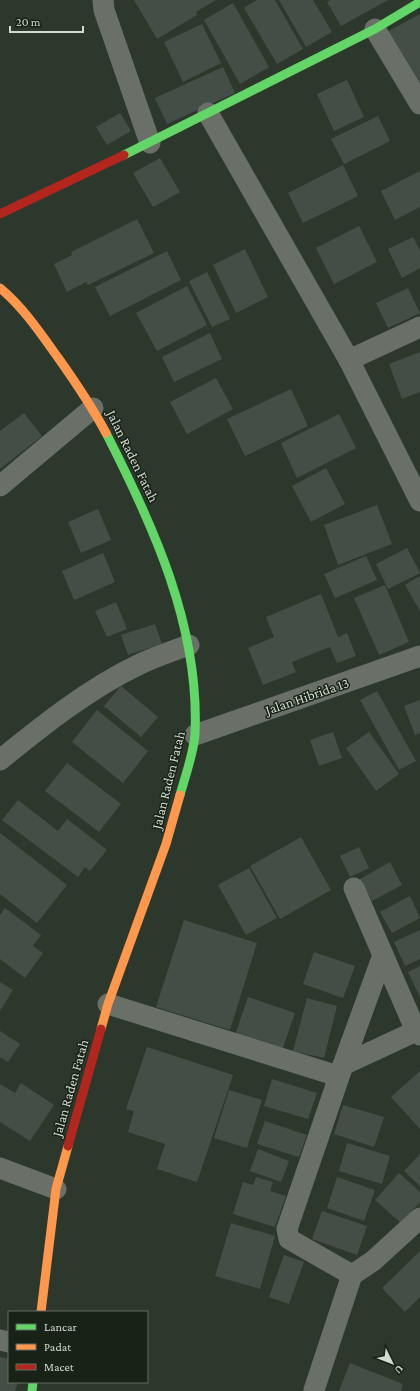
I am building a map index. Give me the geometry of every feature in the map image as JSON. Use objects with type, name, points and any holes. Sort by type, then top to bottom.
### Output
[{"type":"main road","points":[[0,214],[150,143],[375,29],[420,2]]},
{"type":"main road","name":"Jalan Raden Fatah","points":[[0,288],[12,298],[40,332],[93,408],[145,512],[163,557],[189,645],[194,696],[195,735],[166,844],[108,1004],[56,1189],[41,1311]]},
{"type":"street","points":[[103,0],[104,10],[150,143]]},
{"type":"street","points":[[375,29],[420,104]]},
{"type":"street","points":[[208,113],[349,360],[420,501]]},
{"type":"street","points":[[349,360],[420,327]]},
{"type":"street","points":[[0,486],[93,408]]},
{"type":"street","points":[[0,760],[32,734],[110,681],[138,665],[189,645]]},
{"type":"street","name":"Jalan Hibrida 13","points":[[195,735],[420,656]]},
{"type":"street","points":[[108,1004],[340,1070],[418,1033],[354,888]]},
{"type":"street","points":[[352,1275],[289,1239],[287,1229],[340,1070],[383,955]]},
{"type":"street","points":[[0,1168],[56,1189]]},
{"type":"street","points":[[314,1390],[352,1275],[373,1260],[420,1218]]},
{"type":"building","points":[[134,0],[216,0],[196,12],[197,15],[157,39]]},
{"type":"building","points":[[257,0],[275,0],[303,49],[277,64],[244,8]]},
{"type":"building","points":[[279,0],[313,0],[332,32],[306,47]]},
{"type":"building","points":[[330,0],[388,0],[341,26],[327,2]]},
{"type":"building","points":[[233,3],[269,67],[240,84],[204,20]]},
{"type":"building","points":[[420,14],[420,94],[387,32]]},
{"type":"building","points":[[202,24],[221,63],[183,82],[164,42]]},
{"type":"building","points":[[223,67],[235,93],[167,124],[155,98]]},
{"type":"building","points":[[347,80],[364,117],[334,131],[317,94]]},
{"type":"building","points":[[120,113],[131,131],[107,145],[96,127]]},
{"type":"building","points":[[378,116],[390,141],[344,164],[331,139]]},
{"type":"building","points":[[160,158],[180,192],[153,207],[133,173]]},
{"type":"building","points":[[343,165],[358,196],[303,223],[288,193]]},
{"type":"building","points":[[420,171],[420,207],[395,220],[381,191]]},
{"type":"building","points":[[137,219],[154,253],[88,285],[86,282],[67,292],[54,264],[72,255],[71,252]]},
{"type":"building","points":[[359,226],[377,262],[334,284],[316,248]]},
{"type":"building","points":[[413,237],[420,251],[420,268],[402,278],[388,249]]},
{"type":"building","points":[[245,249],[268,297],[236,313],[213,265]]},
{"type":"building","points":[[167,251],[181,280],[110,316],[95,287]]},
{"type":"building","points":[[207,272],[230,319],[212,327],[189,281]]},
{"type":"building","points":[[187,286],[207,325],[157,351],[136,313]]},
{"type":"building","points":[[408,288],[420,313],[388,328],[376,303]]},
{"type":"building","points":[[210,333],[222,359],[174,382],[162,357]]},
{"type":"building","points":[[420,352],[420,392],[402,399],[389,364]]},
{"type":"building","points":[[216,378],[233,409],[187,434],[170,402]]},
{"type":"building","points":[[291,389],[308,426],[245,456],[227,419]]},
{"type":"building","points":[[24,413],[42,436],[0,469],[0,431]]},
{"type":"building","points":[[339,414],[356,448],[297,478],[281,443]]},
{"type":"building","points":[[326,468],[345,504],[311,522],[292,486]]},
{"type":"building","points":[[377,505],[392,544],[338,565],[324,525]]},
{"type":"building","points":[[98,509],[111,540],[81,553],[68,522]]},
{"type":"building","points":[[407,548],[420,573],[388,589],[376,564]]},
{"type":"building","points":[[103,553],[115,582],[74,600],[62,571]]},
{"type":"building","points":[[366,556],[377,580],[335,598],[324,574]]},
{"type":"building","points":[[420,576],[420,611],[405,585]]},
{"type":"building","points":[[385,585],[409,642],[379,655],[354,598]]},
{"type":"building","points":[[321,594],[338,637],[347,633],[356,656],[337,663],[330,647],[292,662],[296,672],[263,685],[248,648],[274,637],[266,617]]},
{"type":"building","points":[[116,602],[127,629],[107,637],[95,611]]},
{"type":"building","points":[[155,624],[162,644],[128,655],[121,635]]},
{"type":"building","points":[[121,686],[158,717],[141,737],[104,706]]},
{"type":"building","points":[[377,691],[416,761],[399,770],[360,700]]},
{"type":"building","points":[[420,700],[420,733],[415,735],[404,706]]},
{"type":"building","points":[[97,710],[148,751],[123,783],[72,742]]},
{"type":"building","points":[[333,732],[342,758],[319,766],[310,740]]},
{"type":"building","points":[[369,732],[399,774],[376,791],[346,748]]},
{"type":"building","points":[[67,763],[121,804],[99,832],[45,791]]},
{"type":"building","points":[[18,800],[58,831],[67,819],[107,850],[90,871],[85,867],[78,877],[2,820]]},
{"type":"building","points":[[0,833],[67,885],[37,923],[0,894]]},
{"type":"building","points":[[301,837],[331,890],[280,919],[250,866]]},
{"type":"building","points":[[359,847],[369,868],[350,877],[340,856]]},
{"type":"building","points":[[390,862],[402,885],[372,901],[360,879]]},
{"type":"building","points":[[249,868],[277,918],[246,935],[218,885]]},
{"type":"building","points":[[410,896],[420,918],[392,933],[380,912]]},
{"type":"building","points":[[5,908],[41,935],[33,946],[43,953],[25,978],[0,959],[0,915]]},
{"type":"building","points":[[184,920],[257,943],[230,1030],[156,1007]]},
{"type":"building","points":[[420,930],[420,959],[405,966],[394,942]]},
{"type":"building","points":[[314,952],[355,966],[343,998],[303,984]]},
{"type":"building","points":[[420,966],[420,997],[408,972]]},
{"type":"building","points":[[0,982],[13,990],[0,1011]]},
{"type":"building","points":[[248,997],[295,1013],[280,1056],[233,1041]]},
{"type":"building","points":[[307,998],[337,1006],[324,1058],[293,1051]]},
{"type":"building","points":[[0,1031],[20,1044],[8,1062],[0,1057]]},
{"type":"building","points":[[147,1047],[233,1075],[197,1182],[157,1169],[165,1144],[128,1132],[134,1111],[126,1109]]},
{"type":"building","points":[[420,1071],[420,1129],[391,1097]]},
{"type":"building","points":[[272,1079],[317,1093],[308,1119],[264,1106]]},
{"type":"building","points":[[21,1083],[54,1105],[30,1141],[0,1122],[0,1084],[15,1093]]},
{"type":"building","points":[[229,1090],[262,1100],[247,1148],[214,1138]]},
{"type":"building","points":[[343,1105],[384,1117],[374,1147],[334,1134]]},
{"type":"building","points":[[265,1121],[307,1135],[299,1157],[257,1144]]},
{"type":"building","points":[[347,1143],[390,1156],[382,1184],[339,1171]]},
{"type":"building","points":[[258,1149],[289,1161],[281,1182],[250,1171]]},
{"type":"building","points":[[420,1154],[420,1186],[404,1171]]},
{"type":"building","points":[[399,1173],[420,1192],[420,1202],[401,1223],[375,1200]]},
{"type":"building","points":[[256,1177],[273,1182],[270,1191],[286,1196],[275,1227],[233,1214],[243,1182],[253,1185]]},
{"type":"building","points":[[337,1177],[375,1190],[364,1221],[327,1208]]},
{"type":"building","points":[[322,1211],[367,1226],[357,1255],[312,1239]]},
{"type":"building","points":[[231,1223],[275,1236],[260,1289],[215,1276]]},
{"type":"building","points":[[420,1251],[420,1297],[405,1312],[382,1288]]},
{"type":"building","points":[[284,1255],[304,1262],[289,1304],[269,1297]]},
{"type":"building","points":[[0,1357],[8,1359],[8,1383],[18,1383],[15,1391],[0,1391]]},
{"type":"building","points":[[350,1363],[403,1384],[401,1391],[339,1391]]},
{"type":"traffic: fast","points":[[124,155],[375,29],[420,2]]},
{"type":"traffic: fast","points":[[106,433],[124,468],[156,540],[170,578],[190,655],[195,694],[195,734],[191,756],[180,795]]},
{"type":"traffic: fast","points":[[32,1391],[33,1383]]},
{"type":"traffic: slow","points":[[0,288],[17,304],[39,331],[78,386],[106,433]]},
{"type":"traffic: slow","points":[[101,1029],[108,1004],[166,844],[180,795]]},
{"type":"traffic: slow","points":[[41,1311],[56,1189],[68,1146]]},
{"type":"traffic: jam","points":[[0,214],[124,155]]},
{"type":"traffic: jam","points":[[68,1146],[101,1029]]}]
